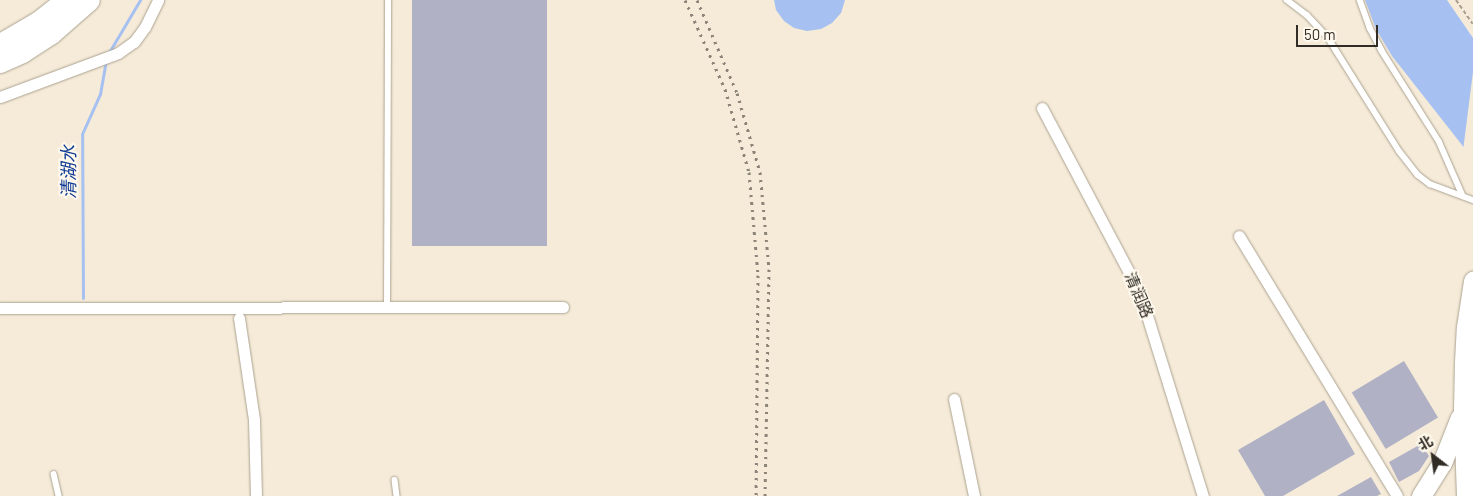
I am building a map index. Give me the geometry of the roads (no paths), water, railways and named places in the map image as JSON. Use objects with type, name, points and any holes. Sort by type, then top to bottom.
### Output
[{"type":"highway","points":[[0,44],[38,22],[66,0]]},
{"type":"highway","points":[[0,62],[22,52],[51,33],[89,0]]},
{"type":"main road","points":[[1473,281],[1466,327],[1463,409],[1467,496],[1473,493]]},
{"type":"main road","points":[[1420,496],[1436,475],[1449,450],[1463,409]]},
{"type":"street","points":[[0,98],[118,53],[134,42],[145,27],[158,0]]},
{"type":"street","name":"清润路","points":[[1042,108],[1140,293],[1203,496]]},
{"type":"street","points":[[1239,236],[1397,496]]},
{"type":"street","points":[[0,308],[563,307]]},
{"type":"street","points":[[239,318],[254,420],[256,496]]},
{"type":"street","points":[[954,399],[974,496]]},
{"type":"lane","points":[[387,308],[388,0]]},
{"type":"lane","points":[[1287,0],[1307,15],[1329,39],[1400,152],[1418,175],[1430,184],[1473,200]]},
{"type":"lane","points":[[1360,0],[1370,28],[1382,51],[1439,141],[1463,196]]},
{"type":"lane","points":[[54,474],[60,496]]},
{"type":"lane","points":[[395,480],[397,496]]},
{"type":"water","points":[[774,0],[845,0],[841,13],[832,23],[821,29],[807,31],[794,28],[784,21],[776,10]]},
{"type":"water","points":[[1365,0],[1447,0],[1473,38],[1473,159],[1392,56],[1376,29]]},
{"type":"waterway","name":"清湖水","points":[[108,54],[140,0]]},
{"type":"waterway","name":"清湖水","points":[[83,298],[82,134],[100,94],[106,60]]},
{"type":"railway","points":[[685,0],[725,89],[749,172],[758,275],[756,496]]},
{"type":"railway","points":[[697,0],[737,93],[760,172],[769,269],[765,496]]}]
